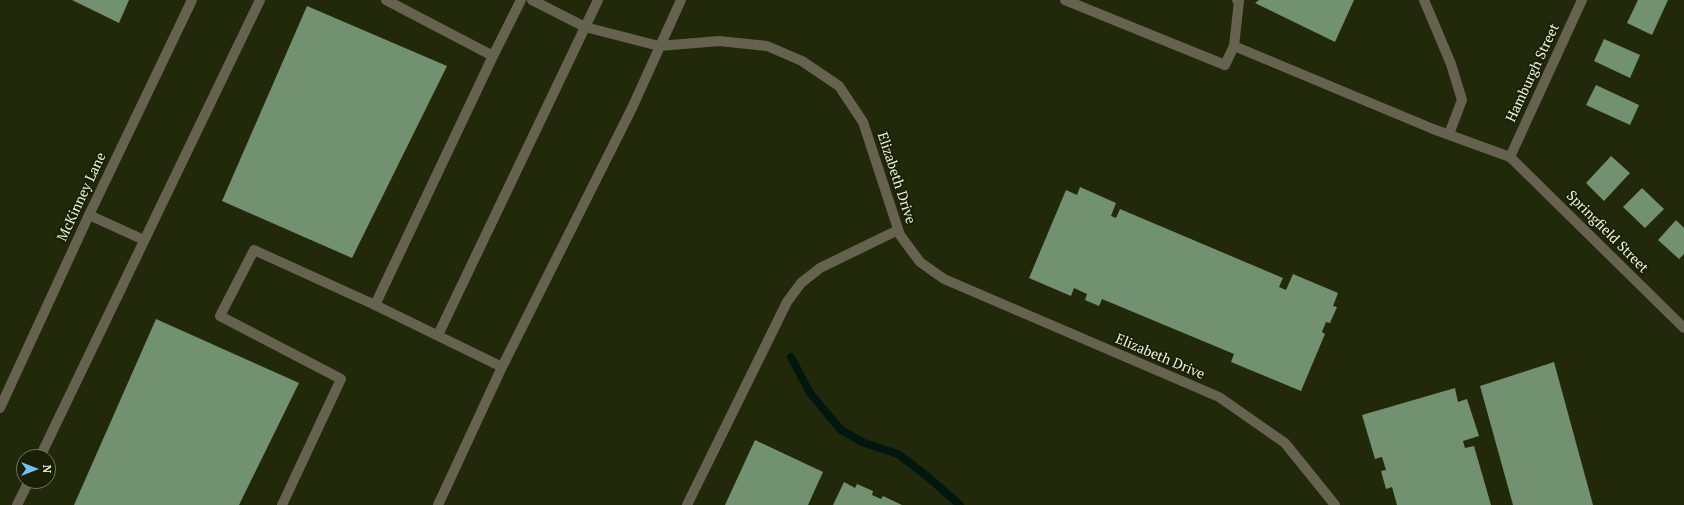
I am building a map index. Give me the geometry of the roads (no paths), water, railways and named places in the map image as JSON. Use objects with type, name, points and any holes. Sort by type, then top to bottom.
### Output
[{"type":"street","name":"McKinney Lane","points":[[0,408],[89,215],[192,0]]},
{"type":"street","points":[[44,449],[260,0]]},
{"type":"street","points":[[386,0],[493,56]]},
{"type":"street","points":[[375,305],[521,0]]},
{"type":"street","name":"Elizabeth Drive","points":[[532,0],[585,27],[659,46],[719,41],[767,46],[802,60],[839,86],[864,122],[898,230],[920,262],[944,279],[1219,397],[1286,443],[1335,505]]},
{"type":"street","points":[[438,335],[598,0]]},
{"type":"street","points":[[438,505],[502,367],[632,108],[681,0]]},
{"type":"street","points":[[1064,0],[1224,65],[1234,46],[1239,1],[1237,0]]},
{"type":"street","points":[[1424,0],[1451,64],[1462,100],[1449,134]]},
{"type":"street","name":"Hamburgh Street","points":[[1510,157],[1582,0]]},
{"type":"street","points":[[1234,46],[1449,134],[1510,157]]},
{"type":"street","name":"Springfield Street","points":[[1510,157],[1684,328]]},
{"type":"street","points":[[89,215],[144,240]]},
{"type":"street","points":[[687,505],[787,302],[801,283],[820,268],[898,230]]},
{"type":"street","points":[[282,505],[341,379],[220,316],[254,250],[375,305],[502,367]]},
{"type":"street","points":[[17,505],[24,489]]},
{"type":"waterway","points":[[791,357],[810,393],[841,430],[864,443],[898,454],[928,477],[960,505]]}]
